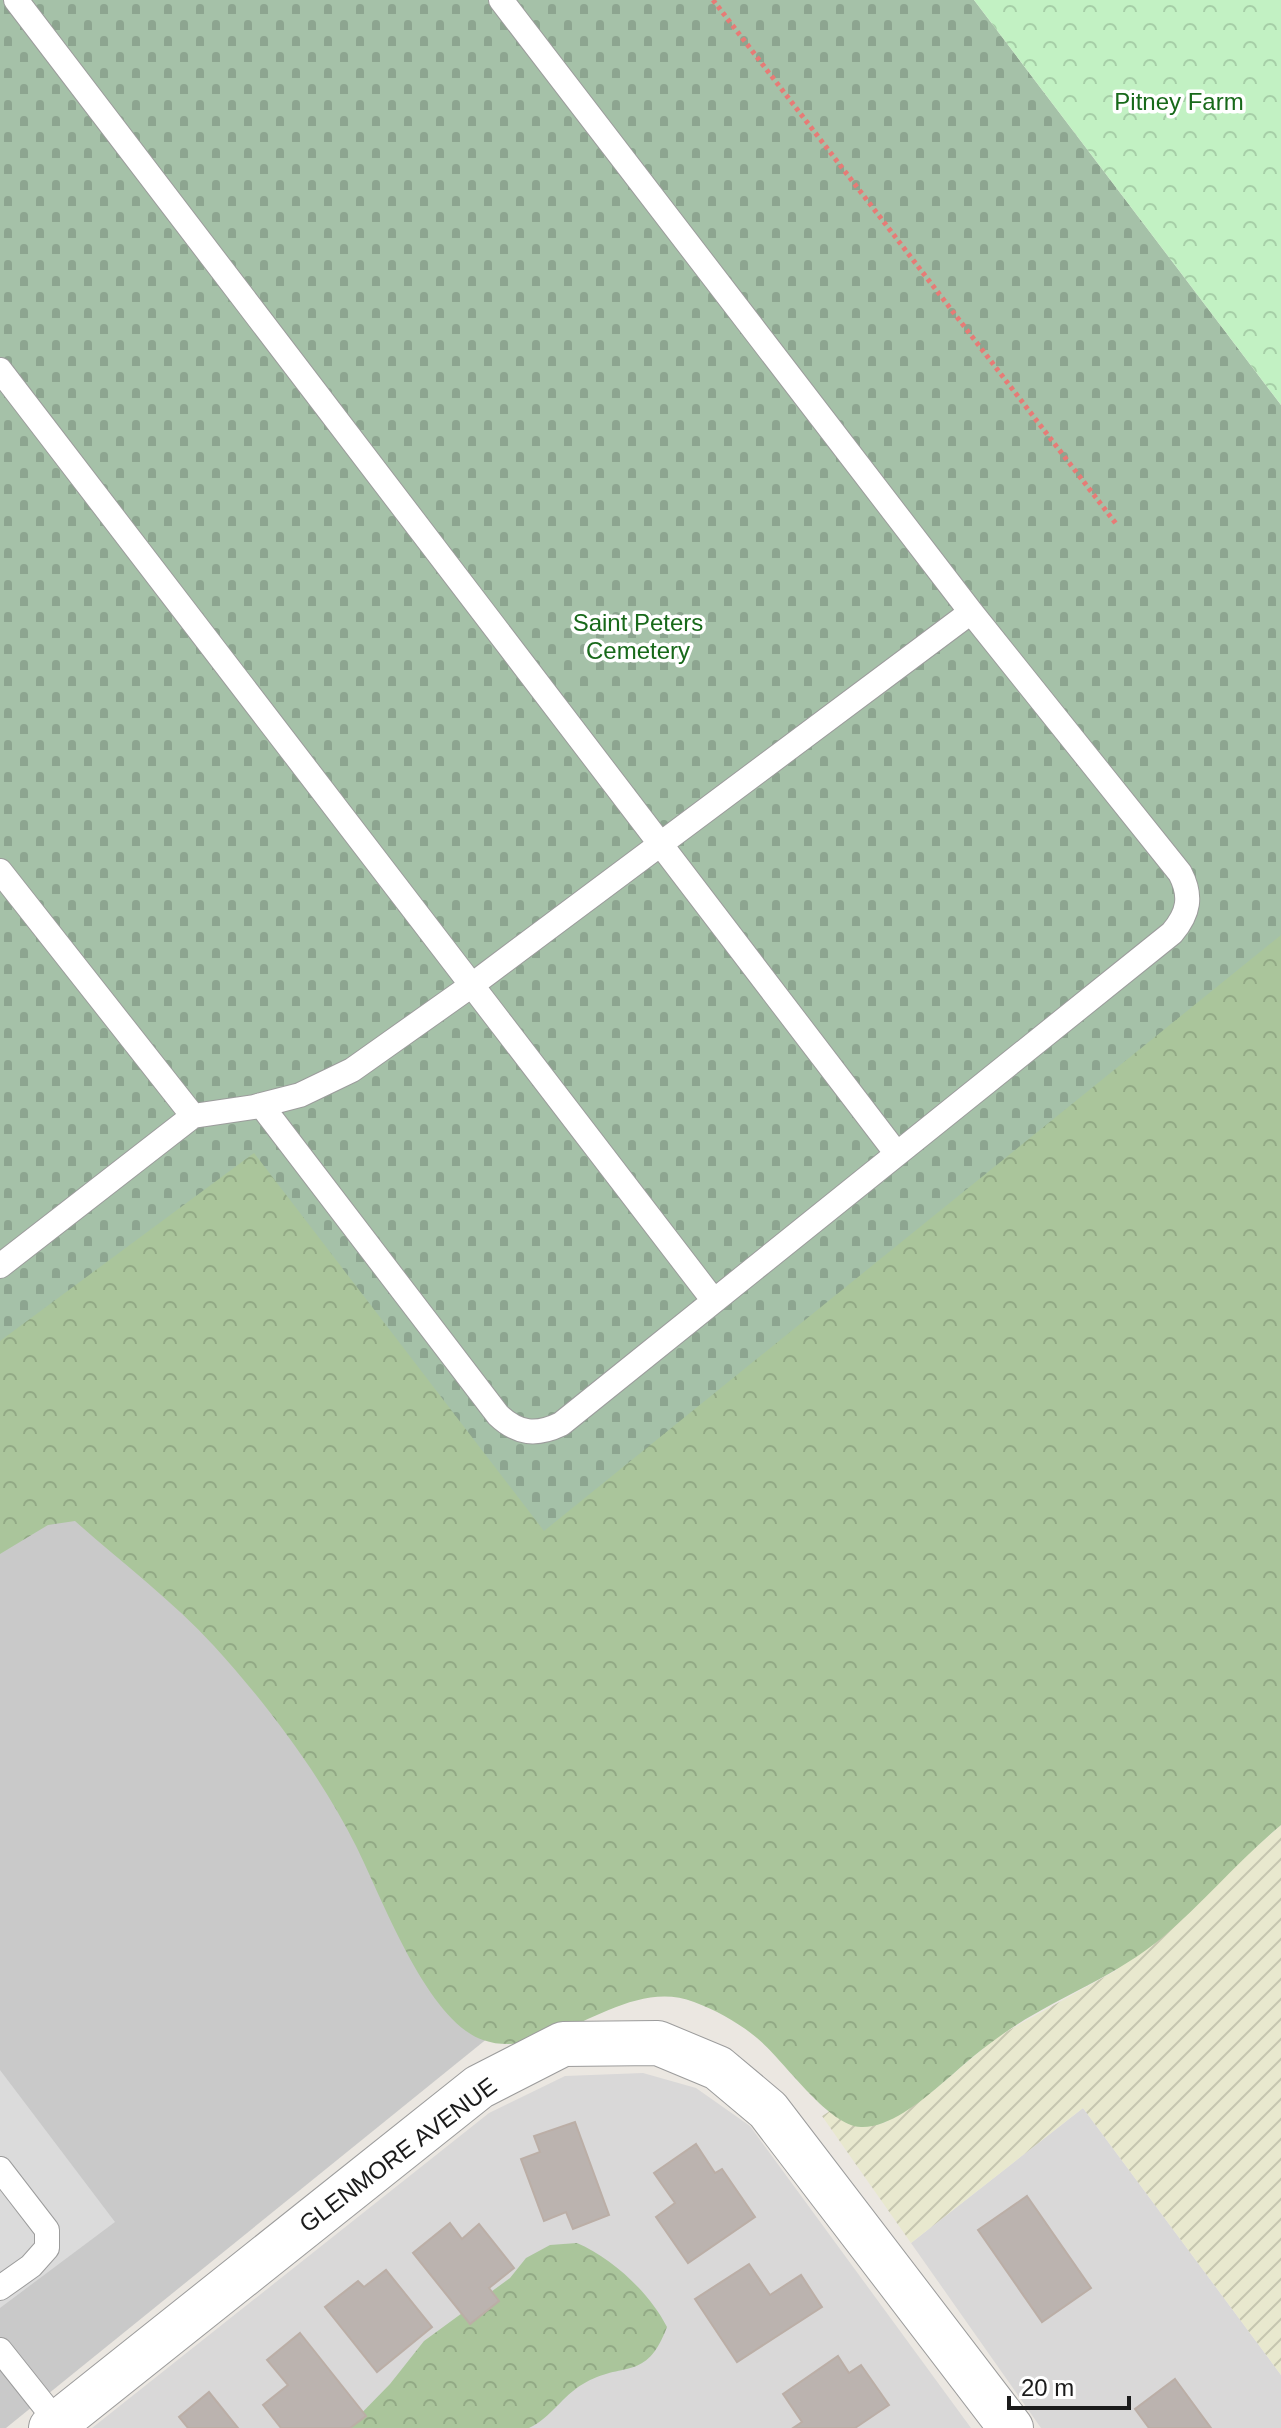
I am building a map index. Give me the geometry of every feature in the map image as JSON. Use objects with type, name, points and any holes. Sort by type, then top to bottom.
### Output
[{"type":"street","name":"GLENMORE AVENUE","points":[[54,2425],[479,2087],[563,2044],[658,2043],[718,2068],[768,2110],[1011,2428]]},
{"type":"lane","points":[[16,0],[897,1154]]},
{"type":"lane","points":[[261,1105],[498,1415],[511,1427],[528,1433],[545,1432],[561,1424],[1172,933],[1183,920],[1188,904],[1188,887],[1180,873],[971,612],[501,0]]},
{"type":"lane","points":[[0,370],[714,1301]]},
{"type":"lane","points":[[0,1266],[193,1116],[300,1095],[352,1070],[472,985],[971,612]]},
{"type":"lane","points":[[0,871],[193,1116]]},
{"type":"lane","points":[[0,2169],[47,2230],[47,2248],[31,2266],[0,2288]]},
{"type":"lane","points":[[0,2350],[54,2425]]},
{"type":"path","points":[[713,0],[1117,525]]},
{"type":"shaded area","points":[[0,1338],[504,2025],[6,2428],[0,2428]]},
{"type":"shaded area","points":[[0,2070],[115,2222],[0,2308]]},
{"type":"shaded area","points":[[643,2073],[696,2088],[750,2126],[971,2428],[92,2428],[489,2113],[565,2076]]},
{"type":"shaded area","points":[[1083,2108],[1281,2375],[1281,2428],[1041,2428],[911,2243]]},
{"type":"green space","name":"Saint Peters Cemetery","points":[[0,0],[974,0],[1281,405],[1281,935],[544,1531],[254,1153],[0,1341]]},
{"type":"green space","name":"Pitney Farm","points":[[974,0],[1281,0],[1281,405]]},
{"type":"green space","points":[[1281,910],[1281,1825],[1163,1937],[1123,1966],[1016,2025],[922,2100],[892,2119],[871,2126],[848,2124],[820,2104],[750,2032],[694,2002],[667,1997],[640,2000],[535,2040],[509,2044],[483,2040],[462,2028],[443,2009],[408,1955],[356,1846],[310,1767],[254,1692],[198,1629],[75,1521],[48,1525],[0,1554],[0,1293],[121,1171]]},
{"type":"green space","points":[[1281,1825],[1281,2375],[1083,2108],[911,2243],[822,2116],[830,2111],[859,2127],[884,2123],[933,2091],[997,2037],[1115,1971]]},
{"type":"green space","points":[[577,2243],[616,2267],[640,2289],[659,2314],[667,2327],[651,2356],[632,2368],[583,2384],[544,2419],[529,2428],[347,2428],[390,2384],[424,2341],[510,2278],[526,2258],[550,2245]]},
{"type":"building","points":[[575,2122],[609,2215],[573,2229],[566,2212],[544,2221],[521,2159],[540,2152],[534,2136]]},
{"type":"building","points":[[696,2144],[715,2173],[722,2169],[755,2217],[688,2263],[656,2217],[675,2203],[654,2173]]},
{"type":"building","points":[[1027,2196],[1091,2288],[1042,2322],[978,2230]]},
{"type":"building","points":[[450,2223],[462,2239],[479,2224],[514,2268],[489,2288],[499,2301],[470,2324],[413,2253]]},
{"type":"building","points":[[749,2264],[770,2295],[801,2275],[822,2307],[737,2362],[695,2299]]},
{"type":"building","points":[[386,2270],[432,2327],[377,2372],[325,2307],[358,2281],[364,2287]]},
{"type":"building","points":[[300,2333],[366,2416],[350,2428],[281,2428],[263,2405],[288,2385],[267,2360]]},
{"type":"building","points":[[838,2356],[849,2373],[861,2365],[889,2405],[855,2428],[793,2428],[802,2422],[783,2394]]},
{"type":"building","points":[[1175,2379],[1211,2428],[1149,2428],[1135,2409]]},
{"type":"building","points":[[209,2392],[238,2428],[188,2428],[179,2417]]}]
